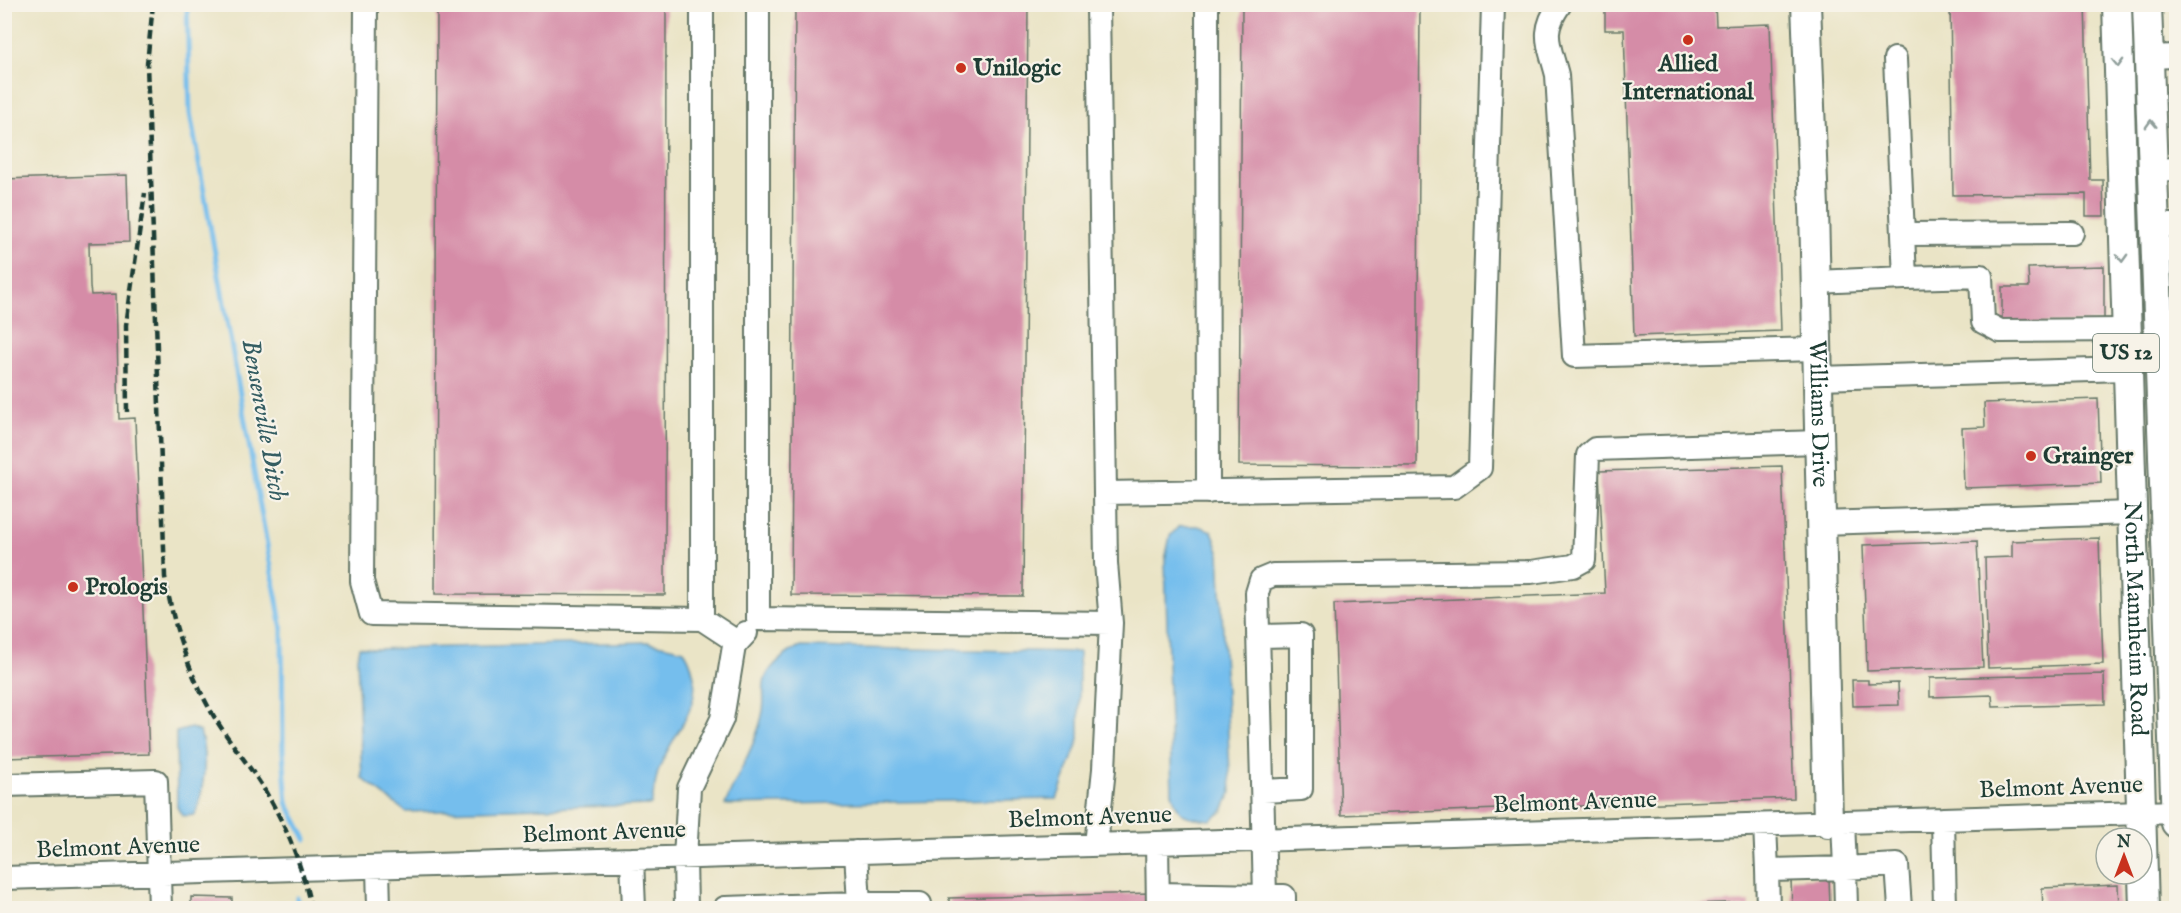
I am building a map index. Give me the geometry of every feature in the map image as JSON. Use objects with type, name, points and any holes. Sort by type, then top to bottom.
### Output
[{"type":"main road","name":"Williams Drive","points":[[1806,4],[1816,282],[1821,523],[1836,822]]},
{"type":"main road","name":"North Mannheim Road","points":[[2116,4],[2144,909]]},
{"type":"main road","name":"North Mannheim Road","points":[[2147,4],[2163,56],[2176,823]]},
{"type":"street","points":[[366,4],[362,581],[371,614],[702,619],[737,642]]},
{"type":"street","points":[[702,4],[702,619]]},
{"type":"street","points":[[686,909],[685,858],[688,788],[722,719],[734,646],[758,620],[758,4]]},
{"type":"street","points":[[1096,845],[1104,769],[1111,622],[1106,563],[1098,4]]},
{"type":"street","points":[[1207,4],[1208,492]]},
{"type":"street","points":[[1105,493],[1454,487],[1480,468],[1493,4]]},
{"type":"street","points":[[1560,4],[1548,23],[1548,41],[1557,75],[1574,356],[1817,349]]},
{"type":"street","points":[[1895,59],[1905,278]]},
{"type":"street","points":[[1903,234],[2072,233]]},
{"type":"street","points":[[1816,282],[1981,276],[1983,322],[2000,331],[2125,330]]},
{"type":"street","points":[[1818,378],[2126,369]]},
{"type":"street","points":[[1265,896],[1257,593],[1261,580],[1273,575],[1531,572],[1579,563],[1584,560],[1588,455],[1595,449],[1819,442]]},
{"type":"street","points":[[1821,523],[2131,513]]},
{"type":"street","points":[[758,620],[1111,622]]},
{"type":"street","points":[[1258,636],[1301,635],[1301,789],[1263,791]]},
{"type":"street","points":[[4,785],[156,780],[160,909]]},
{"type":"street","name":"Belmont Avenue","points":[[4,878],[2176,812]]},
{"type":"street","points":[[1943,819],[1945,909]]},
{"type":"street","points":[[1836,822],[1845,867],[1846,909]]},
{"type":"street","points":[[1765,825],[1768,909]]},
{"type":"street","points":[[1157,843],[1158,901],[1284,896],[1284,909]]},
{"type":"street","points":[[856,852],[859,904]]},
{"type":"street","points":[[632,859],[634,909]]},
{"type":"street","points":[[1767,870],[1897,865],[1900,909]]},
{"type":"street","points":[[378,867],[379,909]]},
{"type":"street","points":[[725,909],[920,904]]},
{"type":"water","points":[[1179,526],[1198,526],[1212,531],[1219,552],[1231,793],[1222,812],[1210,820],[1185,815],[1178,808],[1172,793],[1165,560],[1170,536]]},
{"type":"water","points":[[648,642],[684,650],[692,668],[695,684],[689,712],[659,769],[651,805],[406,812],[362,778],[357,658],[359,647],[373,649]]},
{"type":"water","points":[[798,647],[1079,652],[1079,739],[1057,799],[725,805],[752,747],[760,723],[764,707],[765,679],[775,664]]},
{"type":"water","points":[[191,728],[200,732],[204,752],[204,774],[195,815],[183,816],[177,807],[176,732]]},
{"type":"building","points":[[437,4],[666,4],[665,595],[435,594]]},
{"type":"building","points":[[795,4],[1028,4],[1023,596],[791,595]]},
{"type":"building","points":[[1242,4],[1420,4],[1417,466],[1239,465]]},
{"type":"building","points":[[1605,4],[1715,4],[1716,26],[1770,24],[1781,331],[1634,336],[1624,30],[1605,30]]},
{"type":"building","points":[[1950,4],[2085,4],[2090,180],[2103,180],[2104,216],[2086,216],[2086,194],[1953,195]]},
{"type":"building","name":"Prologis","points":[[127,175],[129,242],[89,243],[90,287],[91,295],[116,294],[119,419],[135,418],[149,754],[4,758],[4,179]]},
{"type":"building","points":[[2104,266],[2104,322],[2002,325],[2002,287],[2029,287],[2028,268]]},
{"type":"building","name":"Grainger","points":[[2098,399],[2101,483],[1964,488],[1962,428],[1985,427],[1984,403]]},
{"type":"building","points":[[1782,466],[1794,798],[1341,815],[1334,604],[1605,593],[1599,471]]},
{"type":"building","points":[[2099,538],[2103,664],[1988,668],[1985,558],[2012,557],[2012,541]]},
{"type":"building","points":[[1977,541],[1983,667],[1867,671],[1863,545]]},
{"type":"building","points":[[2104,674],[2105,704],[1993,707],[1992,695],[1930,697],[1930,678]]},
{"type":"building","points":[[1852,680],[1868,680],[1868,684],[1898,683],[1899,705],[1853,706]]},
{"type":"building","points":[[1829,877],[1830,908],[1792,908],[1791,879]]},
{"type":"building","points":[[2118,886],[2119,908],[2043,908],[2042,888]]},
{"type":"building","points":[[1152,893],[1152,908],[949,908],[949,898]]},
{"type":"building","points":[[191,897],[232,898],[232,908],[191,908]]},
{"type":"building","points":[[1749,902],[1749,908],[1665,908],[1665,905]]},
{"type":"waterway","name":"Bensenville Ditch","points":[[187,4],[190,113],[282,629],[283,751],[287,803],[306,839]]},
{"type":"waterway","name":"Bensenville Ditch","points":[[297,898],[297,908]]},
{"type":"railway","points":[[153,4],[147,64],[165,577],[176,627],[200,691],[279,815],[298,861],[311,908]]},
{"type":"railway","points":[[127,412],[126,325],[145,193]]},
{"type":"place","name":"Allied International","points":[[1688,40]]},
{"type":"place","name":"Unilogic","points":[[961,68]]},
{"type":"place","name":"Grainger","points":[[2031,456]]},
{"type":"place","name":"Prologis","points":[[73,587]]}]
